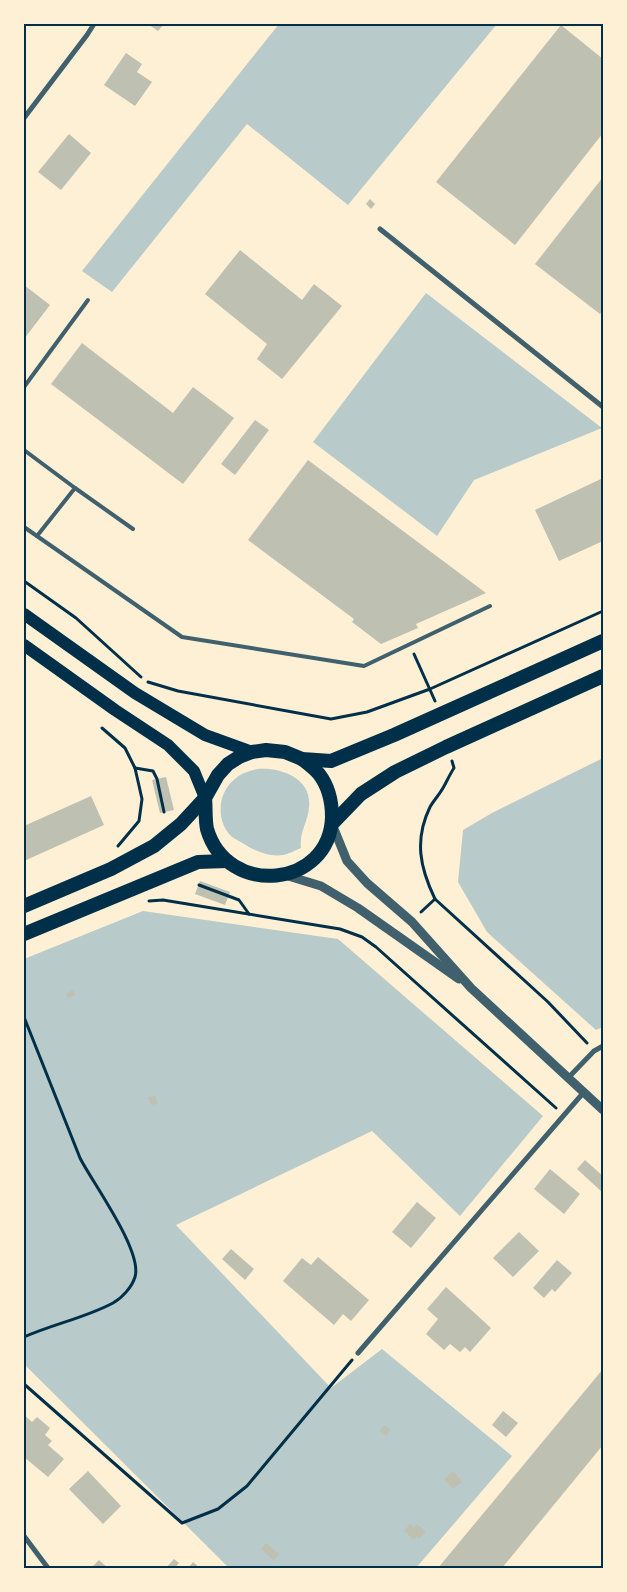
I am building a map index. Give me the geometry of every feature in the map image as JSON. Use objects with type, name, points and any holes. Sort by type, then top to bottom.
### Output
[{"type":"highway","points":[[24,906],[111,869],[154,846],[181,824],[205,798],[218,776],[228,764],[239,757],[252,752],[266,750],[285,752],[302,758],[331,761],[394,735],[603,641]]},
{"type":"highway","points":[[332,824],[361,794],[395,772],[603,676]]},
{"type":"highway","points":[[205,798],[207,828],[214,845],[227,861],[239,869],[266,877],[285,875],[302,868],[316,856],[325,843],[332,824],[332,804],[328,789],[318,773],[302,758]]},
{"type":"highway","points":[[24,934],[198,862],[227,861]]},
{"type":"main road","points":[[24,614],[135,693],[205,735],[252,752]]},
{"type":"main road","points":[[24,645],[168,745],[194,771],[205,798]]},
{"type":"street","points":[[24,118],[94,24]]},
{"type":"street","points":[[380,229],[603,407]]},
{"type":"street","points":[[332,824],[347,861],[367,884],[412,922],[471,988],[603,1110]]},
{"type":"street","points":[[285,875],[320,886],[358,908],[471,988]]},
{"type":"street","points":[[568,1078],[594,1051],[603,1046]]},
{"type":"street","points":[[358,1354],[584,1092]]},
{"type":"street","points":[[24,1536],[47,1568]]},
{"type":"lane","points":[[24,387],[88,300]]},
{"type":"lane","points":[[24,450],[134,529]]},
{"type":"lane","points":[[37,536],[75,488]]},
{"type":"lane","points":[[24,527],[182,637],[364,666],[490,606]]},
{"type":"path","points":[[24,581],[76,618],[146,681],[178,691],[331,719],[367,712],[430,689],[603,612]]},
{"type":"path","points":[[409,644],[436,704]]},
{"type":"path","points":[[102,728],[125,748],[135,768],[142,799],[139,821],[117,848]]},
{"type":"path","points":[[451,759],[454,768],[443,789],[430,806],[422,829],[420,850],[425,878],[435,899],[548,1002],[594,1051]]},
{"type":"path","points":[[135,768],[153,771],[157,779],[164,812]]},
{"type":"path","points":[[198,885],[240,900],[249,915]]},
{"type":"path","points":[[421,912],[435,899]]},
{"type":"path","points":[[144,902],[163,900],[340,929],[362,937],[384,954],[564,1115]]},
{"type":"path","points":[[24,1018],[80,1158],[111,1208],[125,1237],[134,1260],[136,1276],[129,1289],[115,1302],[24,1337]]},
{"type":"path","points":[[24,1384],[182,1523],[218,1509],[247,1486],[358,1354]]},
{"type":"shaded area","points":[[279,24],[497,24],[348,205],[247,124],[112,292],[82,271]]},
{"type":"shaded area","points":[[426,293],[602,428],[474,480],[437,536],[313,442]]},
{"type":"shaded area","points":[[603,758],[603,1027],[596,1030],[487,932],[458,882],[463,830],[492,813]]},
{"type":"shaded area","points":[[257,769],[285,772],[293,776],[306,789],[309,797],[309,807],[301,837],[301,848],[283,855],[262,853],[231,836],[222,822],[221,806],[225,790],[238,776]]},
{"type":"shaded area","points":[[143,911],[338,939],[543,1116],[460,1216],[372,1131],[176,1225],[331,1388],[382,1349],[512,1456],[416,1568],[229,1568],[24,1364],[24,959]]},
{"type":"building","points":[[148,24],[164,24],[158,31]]},
{"type":"building","points":[[561,25],[603,59],[603,133],[515,245],[436,182]]},
{"type":"building","points":[[126,53],[142,64],[137,72],[152,82],[135,106],[104,85]]},
{"type":"building","points":[[69,134],[91,153],[61,190],[38,172]]},
{"type":"building","points":[[603,177],[603,310],[600,314],[535,264]]},
{"type":"building","points":[[370,199],[375,204],[371,209],[366,204]]},
{"type":"building","points":[[240,250],[302,300],[314,284],[342,306],[282,379],[257,359],[267,344],[205,294]]},
{"type":"building","points":[[24,285],[50,305],[24,339]]},
{"type":"building","points":[[82,343],[173,413],[193,387],[234,418],[183,484],[51,384]]},
{"type":"building","points":[[255,420],[269,430],[235,475],[221,464]]},
{"type":"building","points":[[308,460],[486,593],[416,624],[418,628],[381,644],[352,622],[354,619],[248,540]]},
{"type":"building","points":[[603,478],[603,541],[559,561],[535,510]]},
{"type":"building","points":[[166,777],[174,810],[160,813],[152,780]]},
{"type":"building","points":[[91,796],[104,825],[24,861],[24,826]]},
{"type":"building","points":[[200,881],[230,892],[225,905],[195,894]]},
{"type":"building","points":[[73,990],[75,995],[68,998],[66,994]]},
{"type":"building","points":[[155,1095],[158,1103],[152,1105],[148,1098]]},
{"type":"building","points":[[585,1160],[603,1176],[603,1193],[577,1169]]},
{"type":"building","points":[[550,1169],[580,1194],[564,1214],[534,1189]]},
{"type":"building","points":[[417,1202],[436,1218],[411,1248],[392,1232]]},
{"type":"building","points":[[519,1232],[539,1251],[513,1277],[493,1258]]},
{"type":"building","points":[[231,1249],[254,1269],[245,1280],[222,1259]]},
{"type":"building","points":[[318,1257],[369,1300],[351,1321],[343,1314],[334,1325],[283,1281],[302,1258],[311,1265]]},
{"type":"building","points":[[557,1260],[572,1273],[555,1292],[552,1289],[544,1298],[533,1288]]},
{"type":"building","points":[[446,1287],[491,1328],[470,1352],[465,1347],[460,1352],[450,1344],[444,1350],[426,1334],[438,1319],[427,1309]]},
{"type":"building","points":[[603,1369],[603,1445],[502,1568],[438,1568]]},
{"type":"building","points":[[503,1411],[518,1423],[506,1437],[492,1425]]},
{"type":"building","points":[[24,1415],[32,1422],[37,1417],[50,1428],[45,1435],[52,1441],[48,1445],[64,1459],[48,1477],[24,1457]]},
{"type":"building","points":[[384,1425],[391,1430],[386,1436],[380,1431]]},
{"type":"building","points":[[88,1471],[121,1506],[103,1524],[69,1489]]},
{"type":"building","points":[[453,1471],[462,1482],[453,1489],[444,1479]]},
{"type":"building","points":[[410,1524],[414,1527],[417,1524],[426,1532],[419,1539],[417,1536],[414,1540],[404,1531]]},
{"type":"building","points":[[266,1543],[279,1554],[274,1561],[261,1549]]},
{"type":"building","points":[[174,1559],[179,1563],[175,1568],[166,1568]]},
{"type":"building","points":[[99,1560],[108,1568],[91,1568]]},
{"type":"building","points":[[193,1562],[200,1568],[188,1568]]}]
